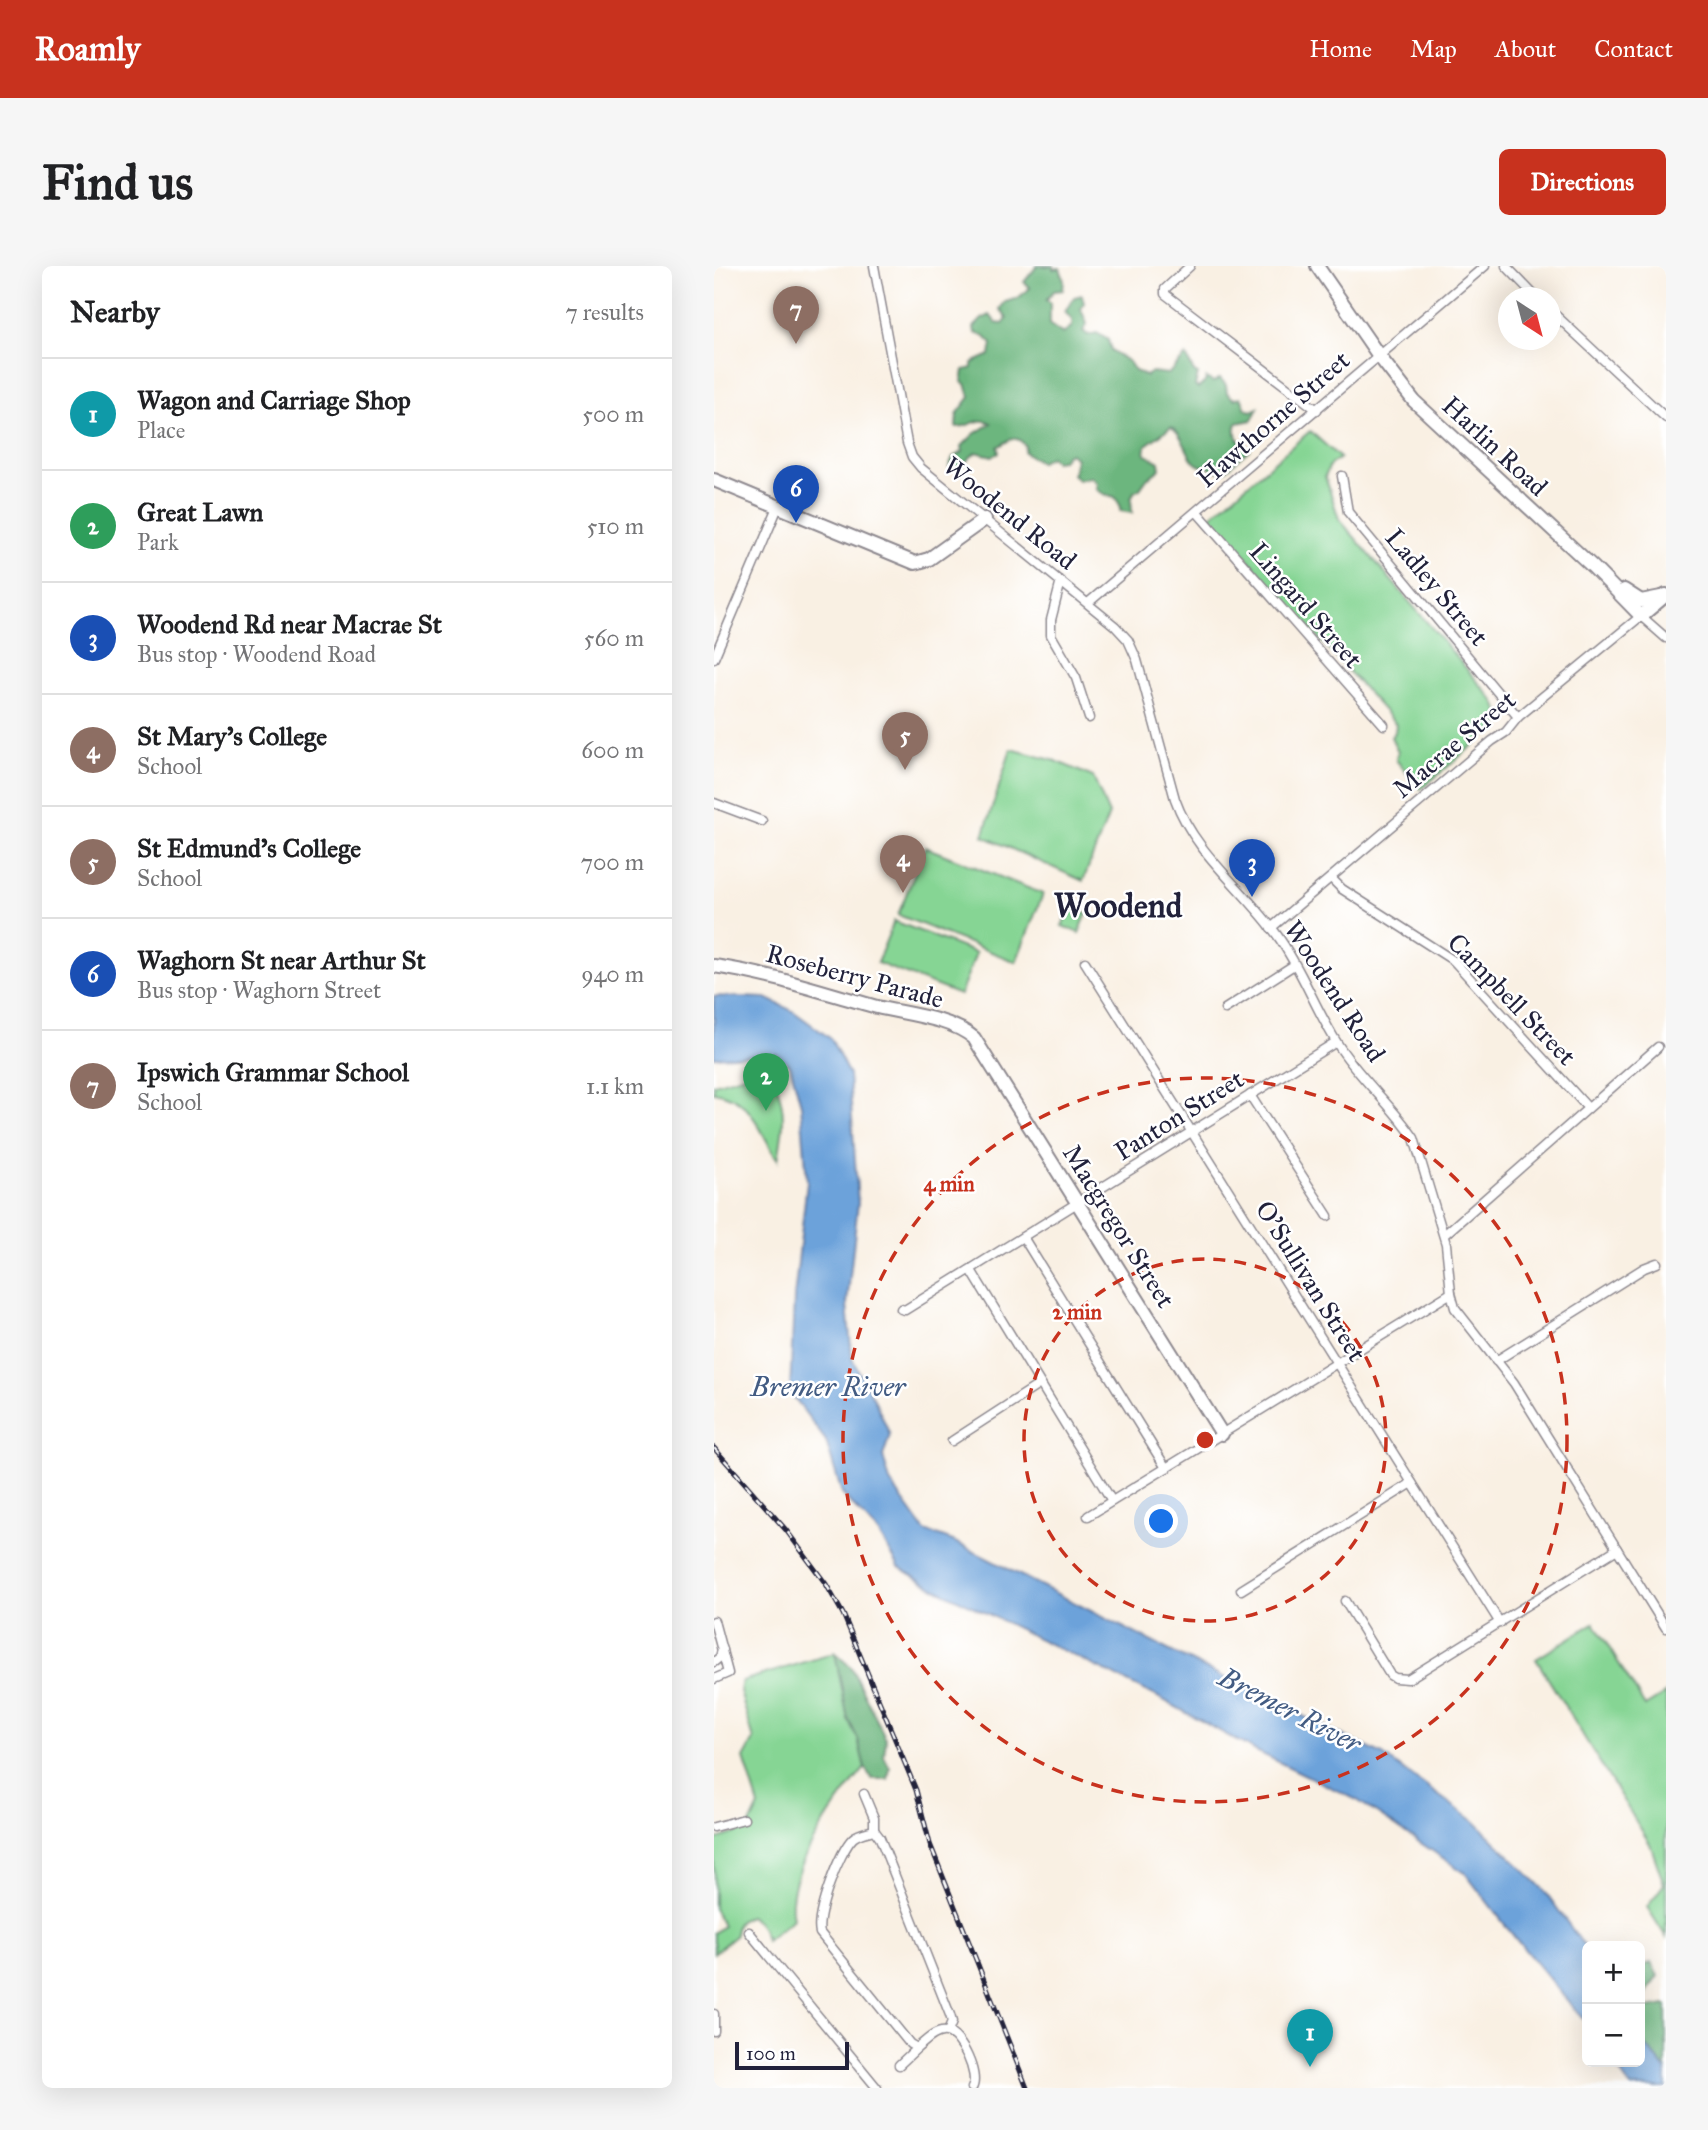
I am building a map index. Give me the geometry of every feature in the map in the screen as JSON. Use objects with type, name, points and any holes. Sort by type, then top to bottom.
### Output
[{"type":"street","name":"Woodend Road","points":[[874,266],[910,453],[921,468],[1122,632],[1134,652],[1175,799],[1185,821],[1207,853],[1271,928],[1336,1042],[1414,1138],[1444,1235],[1455,1308],[1514,1383],[1666,1628]]},
{"type":"street","points":[[1190,266],[1164,293],[1317,410]]},
{"type":"street","name":"Harlin Road","points":[[1317,266],[1379,356],[1422,409],[1593,566],[1666,638]]},
{"type":"street","name":"Hawthorne Street","points":[[1088,603],[1485,266]]},
{"type":"street","points":[[1506,266],[1526,287]]},
{"type":"street","points":[[1561,320],[1666,418]]},
{"type":"street","name":"Ladley Street","points":[[1342,476],[1348,512],[1518,717]]},
{"type":"street","points":[[714,480],[915,563],[929,559],[985,519]]},
{"type":"street","points":[[714,658],[778,507]]},
{"type":"street","name":"Lingard Street","points":[[1196,512],[1384,725]]},
{"type":"street","points":[[1593,566],[1636,600],[1648,601],[1665,596]]},
{"type":"street","points":[[1061,582],[1051,620],[1051,635],[1076,678],[1089,718]]},
{"type":"street","name":"Macrae Street","points":[[1271,928],[1506,732],[1518,717],[1665,596]]},
{"type":"street","points":[[714,803],[762,821]]},
{"type":"street","name":"Campbell Street","points":[[1331,878],[1342,889],[1454,961],[1588,1108]]},
{"type":"street","name":"O'Sullivan Street","points":[[1085,961],[1500,1623]]},
{"type":"street","points":[[1225,1009],[1294,965]]},
{"type":"street","name":"Roseberry Parade","points":[[714,966],[785,980],[831,995],[952,1025],[967,1032],[978,1043]]},
{"type":"street","name":"Panton Street","points":[[901,1309],[905,1310],[971,1270],[1336,1042]]},
{"type":"street","name":"Macgregor Street","points":[[978,1043],[1222,1434]]},
{"type":"street","points":[[1444,1235],[1658,1047]]},
{"type":"street","points":[[1250,1095],[1328,1216]]},
{"type":"street","points":[[1023,1237],[1166,1468]]},
{"type":"street","points":[[1496,1361],[1644,1268],[1657,1263]]},
{"type":"street","points":[[971,1270],[1112,1501]]},
{"type":"street","points":[[1088,1516],[1451,1293]]},
{"type":"street","points":[[951,1441],[1040,1384]]},
{"type":"street","points":[[1241,1590],[1412,1483]]},
{"type":"street","points":[[1345,1601],[1387,1670],[1395,1678],[1408,1679],[1617,1549]]},
{"type":"street","points":[[714,1621],[728,1675],[714,1679]]},
{"type":"street","points":[[714,1662],[721,1655],[722,1647]]},
{"type":"street","points":[[864,1794],[874,1818],[874,1830],[885,1850],[950,2014],[952,2022],[948,2032]]},
{"type":"street","points":[[714,1827],[744,1819]]},
{"type":"street","points":[[874,1830],[852,1839],[840,1859],[818,1930],[901,2034],[917,2048]]},
{"type":"street","points":[[749,1932],[877,2088]]},
{"type":"street","points":[[714,2014],[714,2031]]},
{"type":"street","points":[[899,2065],[939,2032],[948,2032],[964,2049],[975,2079],[972,2088]]},
{"type":"green space","points":[[1037,266],[1060,268],[1064,280],[1063,290],[1054,291],[1046,300],[1050,302],[1050,325],[1063,334],[1072,326],[1072,320],[1065,312],[1074,297],[1082,295],[1084,303],[1081,309],[1087,324],[1083,331],[1088,335],[1097,333],[1108,340],[1111,350],[1129,362],[1135,371],[1146,376],[1152,372],[1168,374],[1186,356],[1194,372],[1198,374],[1195,386],[1198,388],[1206,378],[1213,382],[1220,378],[1226,385],[1227,393],[1234,399],[1241,397],[1246,409],[1251,411],[1258,408],[1252,420],[1237,423],[1236,428],[1238,438],[1250,449],[1227,469],[1216,471],[1195,463],[1181,437],[1171,427],[1146,445],[1145,454],[1159,462],[1160,469],[1134,492],[1131,499],[1132,513],[1120,511],[1115,497],[1096,489],[1097,483],[1091,477],[1078,480],[1073,474],[1076,458],[1070,453],[1063,460],[1055,461],[1050,457],[1040,462],[1024,452],[1025,446],[1016,439],[998,447],[999,453],[992,456],[976,452],[957,470],[949,467],[953,457],[963,452],[962,446],[991,423],[977,421],[956,427],[957,414],[970,397],[966,384],[962,382],[964,370],[972,368],[972,363],[990,355],[992,344],[984,336],[975,333],[974,327],[990,315],[996,323],[1003,324],[1007,319],[1000,309],[1005,302],[1018,298],[1030,288],[1024,282]]},
{"type":"green space","points":[[1310,431],[1340,458],[1330,465],[1325,476],[1339,519],[1495,702],[1502,721],[1421,789],[1396,760],[1398,752],[1391,737],[1396,724],[1210,517]]},
{"type":"green space","points":[[1011,749],[1056,761],[1093,777],[1109,814],[1083,881],[983,836]]},
{"type":"green space","points":[[925,847],[1043,894],[1016,962],[898,915]]},
{"type":"green space","points":[[1070,907],[1087,913],[1079,933],[1062,926]]},
{"type":"green space","points":[[894,921],[976,953],[960,995],[877,963]]},
{"type":"green space","points":[[751,1073],[776,1084],[782,1104],[783,1122],[778,1160],[754,1117],[738,1101],[714,1092],[714,1084]]},
{"type":"green space","points":[[1594,1623],[1645,1706],[1666,1693],[1666,1937],[1647,1907],[1664,1884],[1650,1844],[1536,1659]]},
{"type":"green space","points":[[835,1653],[848,1719],[858,1739],[865,1768],[840,1799],[814,1839],[796,1881],[792,1901],[793,1919],[766,1941],[758,1923],[749,1916],[738,1923],[736,1935],[714,1953],[714,1933],[723,1926],[714,1908],[714,1840],[748,1829],[759,1806],[744,1758],[754,1740],[740,1691],[742,1681]]},
{"type":"green space","points":[[835,1653],[851,1667],[886,1739],[884,1756],[890,1768],[888,1779],[872,1779],[865,1768],[858,1739],[848,1719]]},
{"type":"green space","points":[[1651,1963],[1658,1976],[1645,1998],[1645,1965]]},
{"type":"green space","points":[[1666,2005],[1666,2070],[1645,2044],[1645,2006],[1648,2008]]},
{"type":"water","name":"Bremer River","points":[[714,996],[766,998],[793,1011],[831,1039],[849,1075],[858,1203],[847,1304],[852,1359],[890,1435],[883,1456],[890,1482],[925,1531],[953,1541],[1383,1755],[1474,1821],[1544,1890],[1582,1943],[1582,2018],[1465,1873],[1357,1800],[1256,1751],[1156,1696],[935,1588],[899,1567],[878,1532],[842,1494],[826,1441],[790,1392],[794,1298],[807,1181],[801,1105],[790,1065],[777,1054],[714,1057]]},
{"type":"water","points":[[1645,2044],[1666,2070],[1666,2088],[1631,2088],[1616,2067],[1645,2067]]},
{"type":"railway","points":[[714,1448],[786,1530],[826,1584],[843,1614],[916,1790],[930,1844],[1027,2088]]},
{"type":"place","name":"Ipswich Grammar School","points":[[796,344]]},
{"type":"place","name":"Waghorn St near Arthur St","points":[[796,523]]},
{"type":"place","name":"St Edmund's College","points":[[905,770]]},
{"type":"place","name":"St Mary's College","points":[[903,893]]},
{"type":"place","name":"Woodend Rd near Macrae St","points":[[1252,897]]},
{"type":"place","name":"Great Lawn","points":[[766,1111]]},
{"type":"place","name":"Wagon and Carriage Shop","points":[[1310,2067]]},
{"type":"district","name":"Woodend","points":[[1118,906]]}]
